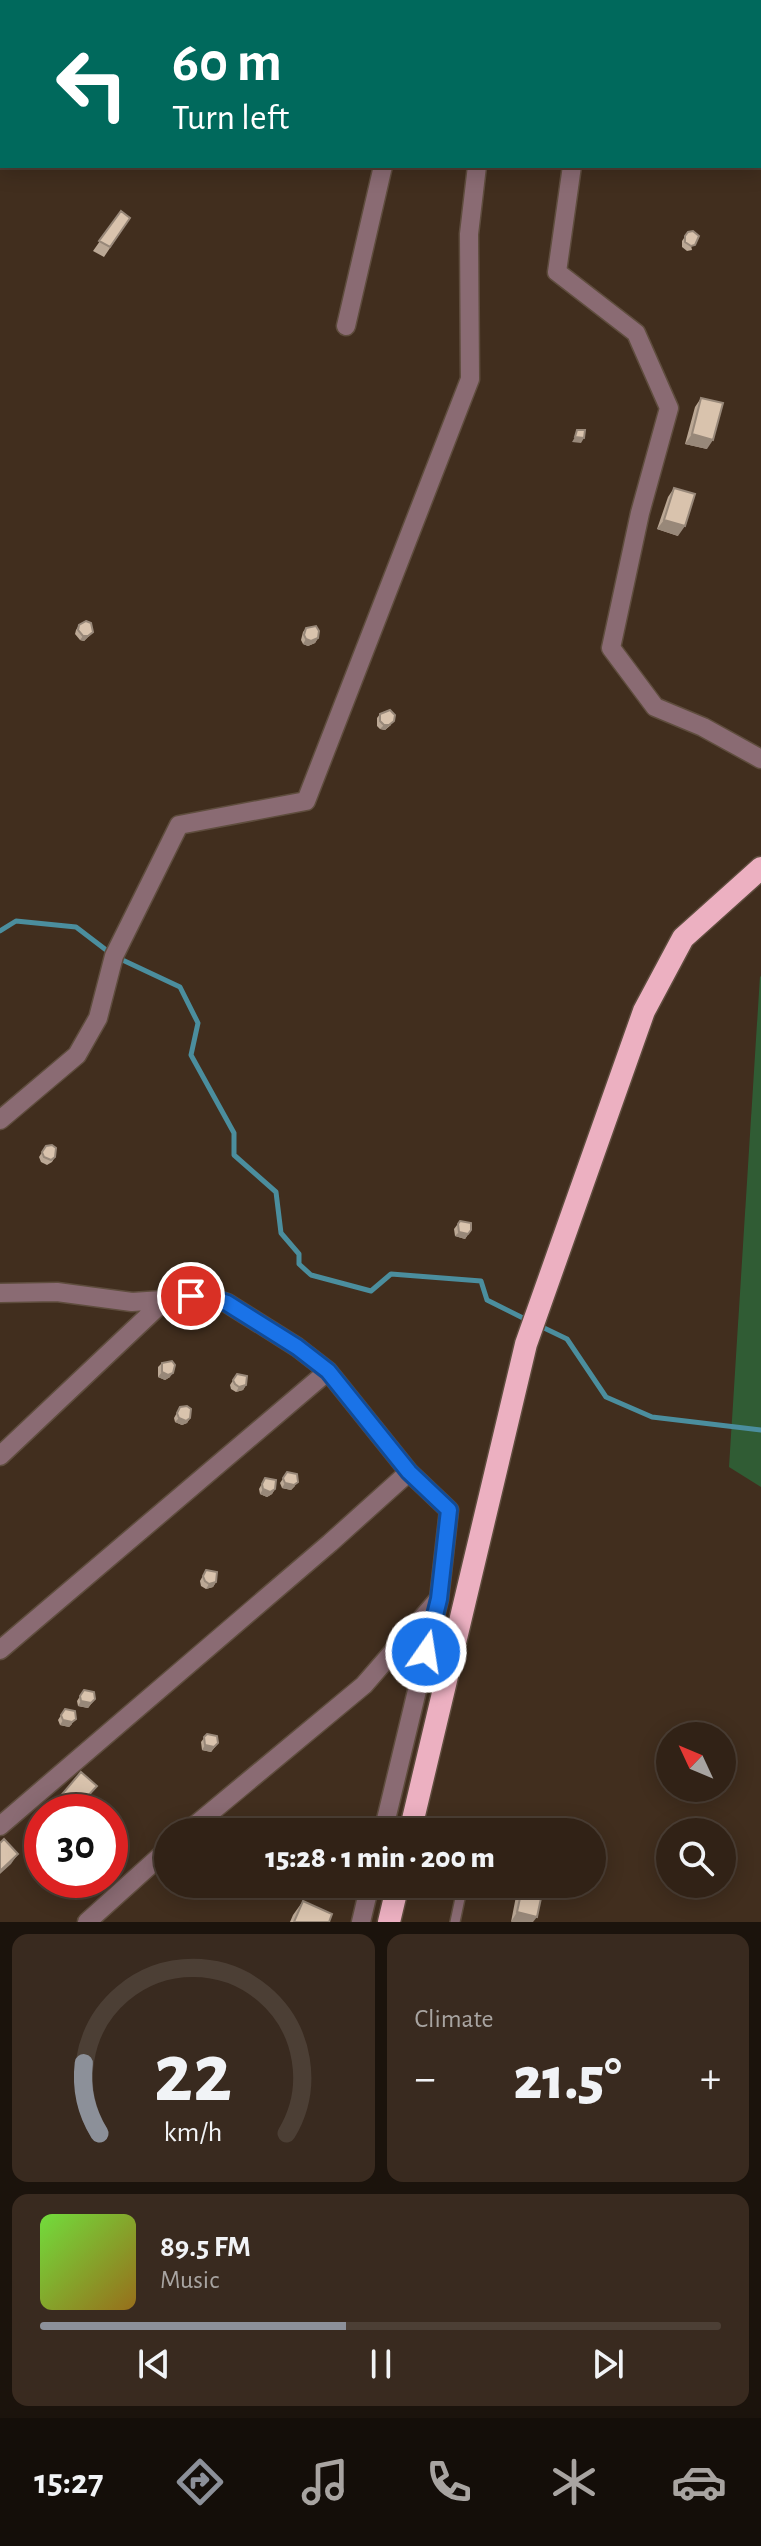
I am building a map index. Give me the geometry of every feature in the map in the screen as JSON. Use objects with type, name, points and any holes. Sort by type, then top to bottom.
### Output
[{"type":"highway","points":[[413,1818],[526,1344],[644,1011],[683,938],[760,869]]},
{"type":"highway","points":[[389,1922],[395,1898]]},
{"type":"street","points":[[346,326],[383,168]]},
{"type":"street","points":[[0,1120],[77,1055],[98,1018],[114,956],[179,825],[306,801],[470,379],[469,234],[477,168]]},
{"type":"street","points":[[572,168],[557,272],[636,333],[669,408],[640,513],[611,648],[655,707],[703,727],[761,759]]},
{"type":"street","points":[[0,1293],[57,1292],[132,1302],[209,1297],[227,1303],[297,1347],[328,1371],[409,1472],[449,1510],[439,1599],[386,1818]]},
{"type":"street","points":[[0,1456],[165,1300]]},
{"type":"street","points":[[0,1650],[328,1371]]},
{"type":"street","points":[[0,1826],[409,1472]]},
{"type":"street","points":[[204,1818],[364,1685],[439,1599]]},
{"type":"street","points":[[87,1922],[154,1862]]},
{"type":"street","points":[[361,1922],[367,1898]]},
{"type":"lane","points":[[455,1922],[460,1898]]},
{"type":"green space","points":[[761,977],[761,1487],[729,1467]]},
{"type":"building","points":[[121,211],[130,218],[110,247],[99,241]]},
{"type":"building","points":[[693,231],[699,236],[695,245],[691,246],[685,242],[685,236]]},
{"type":"building","points":[[701,398],[723,403],[713,440],[692,434]]},
{"type":"building","points":[[577,430],[585,430],[584,438],[575,437]]},
{"type":"building","points":[[674,488],[695,494],[685,526],[664,520]]},
{"type":"building","points":[[86,621],[91,623],[93,632],[83,636],[78,630],[79,625]]},
{"type":"building","points":[[316,626],[318,638],[311,641],[306,639],[306,628]]},
{"type":"building","points":[[390,710],[395,715],[394,721],[384,725],[380,714]]},
{"type":"building","points":[[46,1146],[56,1148],[55,1157],[51,1160],[44,1157],[42,1152]]},
{"type":"building","points":[[460,1221],[471,1223],[468,1234],[459,1232]]},
{"type":"building","points":[[172,1361],[175,1365],[173,1373],[168,1375],[162,1372],[162,1363]]},
{"type":"building","points":[[237,1374],[247,1376],[246,1385],[239,1387],[235,1384],[233,1380]]},
{"type":"building","points":[[180,1407],[191,1409],[190,1418],[186,1421],[179,1418],[177,1413]]},
{"type":"building","points":[[287,1472],[297,1474],[298,1482],[294,1485],[285,1483],[283,1478]]},
{"type":"building","points":[[265,1478],[276,1480],[275,1489],[270,1492],[263,1489]]},
{"type":"building","points":[[206,1570],[217,1572],[216,1582],[209,1584],[205,1581],[203,1576]]},
{"type":"building","points":[[84,1690],[94,1692],[95,1699],[91,1703],[81,1701]]},
{"type":"building","points":[[65,1709],[75,1711],[76,1719],[72,1722],[63,1720],[61,1715]]},
{"type":"building","points":[[207,1734],[217,1736],[218,1743],[214,1747],[205,1745],[204,1737]]},
{"type":"building","points":[[81,1772],[97,1786],[90,1794],[62,1794]]},
{"type":"building","points":[[4,1839],[18,1854],[0,1871],[0,1843]]},
{"type":"building","points":[[520,1898],[541,1898],[537,1917],[517,1912]]},
{"type":"building","points":[[303,1901],[332,1914],[329,1922],[294,1922]]},
{"type":"waterway","points":[[0,931],[16,921],[76,927],[114,956],[180,987],[198,1023],[191,1055],[234,1133],[234,1155],[276,1192],[281,1233],[299,1254],[299,1264],[311,1275],[371,1291],[391,1274],[481,1281],[487,1300],[527,1320]]},
{"type":"waterway","points":[[540,1326],[567,1339],[606,1397],[652,1417],[761,1430]]},
{"type":"route","points":[[191,1296],[209,1297],[227,1303],[297,1347],[328,1371],[409,1472],[449,1510],[439,1599],[426,1652]]}]
